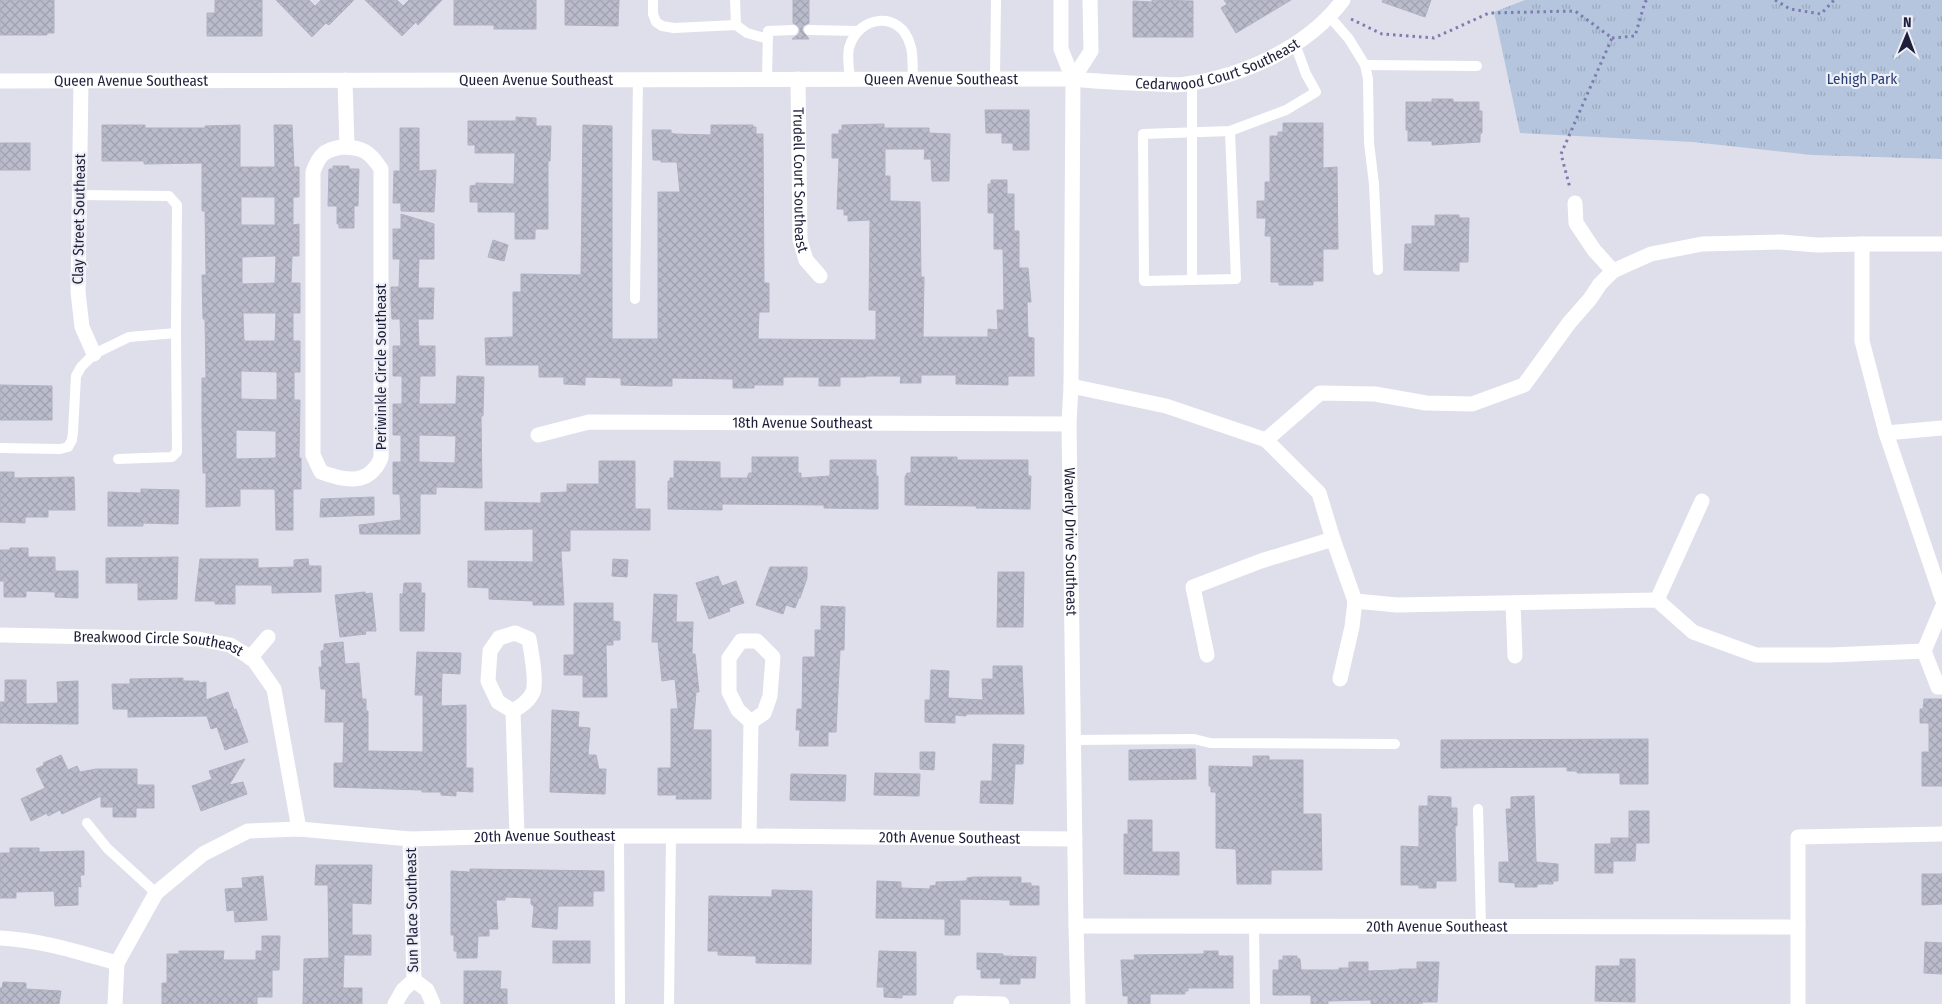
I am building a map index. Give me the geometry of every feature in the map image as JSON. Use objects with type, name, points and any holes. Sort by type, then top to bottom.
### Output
[{"type":"street","name":"Waverly Drive Southeast","points":[[1061,0],[1061,49],[1073,79],[1071,386],[1069,424],[1078,1004]]},
{"type":"street","points":[[1073,79],[1091,51],[1090,0]]},
{"type":"street","name":"Cedarwood Court Southeast","points":[[1073,79],[1112,83],[1186,85],[1239,72],[1295,44],[1336,10]]},
{"type":"street","name":"Trudell Court Southeast","points":[[798,79],[800,240],[806,260],[820,276]]},
{"type":"street","name":"Queen Avenue Southeast","points":[[0,81],[1073,79]]},
{"type":"street","points":[[345,80],[347,147]]},
{"type":"street","name":"Clay Street Southeast","points":[[81,82],[78,292],[82,327],[94,354]]},
{"type":"street","name":"Periwinkle Circle Southeast","points":[[347,147],[362,149],[373,156],[382,169],[381,458],[376,468],[364,478],[340,479],[321,472],[313,455],[312,172],[317,161],[327,150],[347,147]]},
{"type":"street","points":[[1575,203],[1576,223],[1594,250],[1613,271]]},
{"type":"street","points":[[1266,440],[1320,393],[1375,394],[1426,403],[1472,404],[1524,385],[1600,284],[1613,271],[1651,254],[1702,244],[1780,242],[1817,245],[1942,244]]},
{"type":"street","points":[[1862,244],[1862,342],[1886,433],[1942,598]]},
{"type":"street","points":[[1071,386],[1166,406],[1266,440],[1319,492],[1355,601],[1352,627],[1340,679]]},
{"type":"street","name":"18th Avenue Southeast","points":[[538,435],[589,422],[1069,424]]},
{"type":"street","points":[[1886,433],[1942,428]]},
{"type":"street","points":[[1657,600],[1702,501]]},
{"type":"street","points":[[1207,655],[1193,587],[1261,561],[1333,539]]},
{"type":"street","points":[[1355,601],[1397,605],[1657,600],[1693,632],[1756,655],[1830,655],[1924,651]]},
{"type":"street","points":[[1513,603],[1515,656]]},
{"type":"street","points":[[1942,608],[1924,651],[1938,687],[1942,687]]},
{"type":"street","points":[[515,633],[529,639],[533,659],[534,690],[526,703],[513,712],[498,702],[488,681],[490,651],[499,638],[515,633]]},
{"type":"street","name":"Breakwood Circle Southeast","points":[[0,635],[198,639],[230,645],[250,658],[274,689],[299,830]]},
{"type":"street","points":[[250,658],[268,637]]},
{"type":"street","points":[[749,836],[751,722],[738,710],[729,692],[730,658],[741,641],[757,641],[773,657],[768,704],[764,713],[751,722]]},
{"type":"street","points":[[513,712],[517,836]]},
{"type":"street","name":"20th Avenue Southeast","points":[[116,1004],[117,963],[156,893],[203,854],[248,831],[299,830],[410,839],[517,836],[749,836],[1075,839]]},
{"type":"street","points":[[1798,1004],[1798,837],[1942,834]]},
{"type":"street","name":"Sun Place Southeast","points":[[395,1004],[403,990],[414,980],[410,839]]},
{"type":"street","name":"20th Avenue Southeast","points":[[1076,926],[1798,927]]},
{"type":"street","points":[[0,938],[22,939],[48,944],[117,963]]},
{"type":"street","name":"Sun Place Southeast","points":[[414,980],[427,990],[433,1004]]},
{"type":"street","points":[[961,1003],[1002,1004]]},
{"type":"lane","points":[[653,0],[653,14],[656,22],[662,26],[674,28],[736,25],[748,33],[768,39]]},
{"type":"lane","points":[[735,0],[736,25]]},
{"type":"lane","points":[[995,79],[996,0]]},
{"type":"lane","points":[[1336,10],[1349,39],[1365,64],[1368,79],[1369,143],[1374,184],[1378,270]]},
{"type":"lane","points":[[850,79],[849,48],[858,31],[867,23],[883,20],[898,25],[906,34],[911,46],[913,79]]},
{"type":"lane","points":[[767,79],[768,30],[793,30]]},
{"type":"lane","points":[[809,30],[858,31]]},
{"type":"lane","points":[[1230,131],[1236,279],[1144,281],[1143,134],[1230,131],[1286,110],[1316,92],[1306,74],[1295,44]]},
{"type":"lane","points":[[1365,64],[1477,66]]},
{"type":"lane","points":[[636,298],[638,80]]},
{"type":"lane","points":[[1192,83],[1192,280]]},
{"type":"lane","points":[[79,195],[169,196],[177,206],[177,452],[172,457],[118,459]]},
{"type":"lane","points":[[0,448],[60,449],[68,447],[72,440],[76,376],[81,367],[94,354],[129,337],[176,333]]},
{"type":"lane","points":[[1074,740],[1194,739],[1210,743],[1395,744]]},
{"type":"lane","points":[[1478,809],[1480,926]]},
{"type":"lane","points":[[87,824],[107,848],[156,893]]},
{"type":"lane","points":[[619,836],[620,1004]]},
{"type":"lane","points":[[668,1004],[671,836]]},
{"type":"lane","points":[[1254,926],[1255,1004]]},
{"type":"path","points":[[1336,10],[1382,34],[1434,38],[1488,12],[1575,11],[1612,38],[1635,36],[1647,0]]},
{"type":"path","points":[[1775,0],[1790,9],[1821,14],[1834,0]]},
{"type":"path","points":[[1575,203],[1560,154],[1612,38]]},
{"type":"green space","name":"Lehigh Park","points":[[1525,0],[1942,0],[1942,159],[1812,155],[1693,142],[1520,133],[1494,12]]},
{"type":"building","points":[[0,0],[54,0],[54,33],[47,33],[47,35],[0,35]]},
{"type":"building","points":[[215,0],[262,0],[262,36],[207,36],[207,13],[215,13]]},
{"type":"building","points":[[276,0],[309,0],[315,6],[321,0],[354,0],[329,25],[326,23],[312,37]]},
{"type":"building","points":[[365,0],[397,0],[403,6],[409,0],[442,0],[418,25],[416,22],[402,36]]},
{"type":"building","points":[[454,0],[536,0],[536,29],[494,29],[494,25],[454,25]]},
{"type":"building","points":[[565,0],[619,0],[618,26],[565,25]]},
{"type":"building","points":[[793,0],[809,0],[809,23],[803,26],[802,30],[809,39],[792,39],[799,34],[800,30],[793,23]]},
{"type":"building","points":[[1152,0],[1193,1],[1193,37],[1133,37],[1133,1],[1152,2]]},
{"type":"building","points":[[1224,0],[1291,0],[1236,33],[1221,8],[1227,4]]},
{"type":"building","points":[[1383,0],[1431,0],[1425,17],[1382,2]]},
{"type":"building","points":[[1432,99],[1453,99],[1453,102],[1479,102],[1479,111],[1482,111],[1480,142],[1432,145],[1432,141],[1408,141],[1406,102],[1432,102]]},
{"type":"building","points":[[985,110],[1029,110],[1029,150],[1013,150],[1013,143],[1002,143],[1002,133],[986,133]]},
{"type":"building","points":[[516,117],[536,118],[536,126],[551,126],[550,161],[548,161],[548,229],[535,229],[535,239],[515,239],[515,212],[478,212],[478,202],[470,202],[470,186],[476,185],[476,183],[514,184],[515,153],[475,153],[475,145],[468,145],[468,121],[516,121]]},
{"type":"building","points":[[1283,123],[1323,123],[1323,168],[1337,167],[1338,249],[1323,249],[1323,281],[1313,281],[1313,285],[1279,285],[1279,282],[1271,282],[1271,236],[1265,236],[1266,218],[1257,218],[1257,201],[1265,201],[1265,182],[1270,182],[1270,136],[1278,136],[1278,132],[1283,132]]},
{"type":"building","points":[[884,124],[884,128],[929,128],[929,133],[950,134],[949,181],[932,181],[931,159],[924,159],[925,149],[885,149],[885,176],[890,176],[890,201],[920,202],[921,277],[924,277],[923,337],[988,337],[988,329],[998,330],[997,310],[1004,310],[1003,249],[994,249],[994,213],[988,213],[988,184],[991,184],[991,180],[1007,180],[1007,194],[1014,194],[1014,231],[1019,231],[1019,268],[1028,268],[1031,302],[1027,302],[1028,337],[1034,338],[1034,376],[1008,376],[1008,385],[956,384],[956,375],[921,375],[921,383],[900,383],[901,376],[840,377],[840,386],[819,386],[819,377],[783,377],[783,385],[754,385],[754,388],[733,388],[733,379],[672,378],[672,386],[651,386],[621,385],[621,378],[585,377],[585,385],[564,384],[564,377],[539,377],[539,365],[486,365],[485,338],[513,337],[513,292],[521,292],[521,274],[581,275],[583,125],[612,126],[612,339],[658,339],[658,192],[680,192],[677,162],[653,160],[652,130],[671,130],[671,133],[675,134],[711,135],[711,125],[753,125],[753,127],[756,127],[756,134],[763,134],[764,283],[769,283],[769,312],[759,312],[758,339],[876,340],[876,310],[869,310],[870,220],[848,221],[848,215],[844,215],[844,209],[837,209],[839,158],[832,158],[832,134],[839,134],[839,130],[842,130],[842,125]]},
{"type":"building","points":[[102,125],[145,125],[145,128],[205,128],[205,126],[240,125],[240,167],[275,167],[274,125],[292,125],[294,167],[299,167],[299,197],[293,197],[293,225],[299,224],[299,256],[292,256],[291,283],[300,283],[300,313],[293,313],[293,341],[300,341],[300,372],[294,372],[294,400],[300,400],[299,458],[301,458],[301,489],[293,489],[293,530],[276,530],[275,489],[240,489],[240,506],[206,507],[206,473],[203,473],[202,422],[202,378],[206,378],[202,275],[206,275],[205,211],[202,211],[202,163],[144,164],[144,161],[102,161]],"holes":[[[241,197],[275,197],[275,225],[241,225]],[[276,256],[275,283],[242,284],[242,257]],[[243,313],[276,313],[275,341],[244,341]],[[241,371],[277,372],[277,400],[241,399]],[[236,430],[276,431],[276,458],[236,459]]]},
{"type":"building","points":[[400,128],[419,128],[419,171],[436,170],[434,212],[401,211],[401,203],[393,203],[394,171],[400,171]]},
{"type":"building","points":[[0,143],[30,143],[30,170],[0,170]]},
{"type":"building","points":[[333,166],[349,166],[349,169],[359,169],[358,206],[354,206],[354,228],[339,228],[339,224],[337,224],[337,206],[328,206],[329,169],[333,169]]},
{"type":"building","points":[[401,214],[434,224],[434,259],[419,259],[418,288],[434,288],[433,319],[418,319],[419,346],[435,346],[435,376],[420,376],[419,404],[456,404],[457,376],[484,377],[483,416],[481,416],[482,488],[436,487],[436,494],[420,494],[420,534],[360,534],[359,525],[401,520],[400,494],[393,494],[393,462],[401,462],[401,435],[393,435],[393,404],[402,404],[402,376],[393,376],[393,346],[401,346],[400,319],[392,319],[391,287],[399,287],[400,259],[393,259],[393,229],[401,229]],"holes":[[[419,435],[456,436],[455,463],[419,462]]]},
{"type":"building","points":[[1435,215],[1459,215],[1459,218],[1469,218],[1468,262],[1459,262],[1459,271],[1404,270],[1405,244],[1412,244],[1412,226],[1435,226]]},
{"type":"building","points":[[493,240],[508,245],[504,261],[488,257]]},
{"type":"building","points":[[0,385],[52,386],[52,420],[0,420]]},
{"type":"building","points":[[752,457],[798,457],[798,473],[801,473],[801,478],[830,476],[830,460],[876,460],[878,509],[824,508],[824,505],[722,504],[722,510],[668,509],[668,481],[670,481],[670,478],[674,478],[674,461],[720,462],[720,478],[747,478],[749,473],[752,473]]},
{"type":"building","points":[[911,457],[957,457],[957,460],[1028,460],[1028,476],[1031,476],[1030,509],[905,505],[905,477],[907,473],[911,473]]},
{"type":"building","points":[[599,461],[635,461],[635,509],[650,509],[650,530],[570,530],[570,551],[561,551],[564,605],[533,605],[533,601],[489,599],[489,588],[468,587],[468,561],[533,562],[533,529],[485,530],[485,502],[541,503],[541,493],[567,492],[567,484],[599,484]]},
{"type":"building","points":[[0,472],[14,472],[14,478],[74,477],[75,510],[48,510],[48,517],[25,517],[25,523],[0,522]]},
{"type":"building","points":[[141,489],[179,490],[178,524],[143,523],[143,526],[108,526],[108,492],[141,493]]},
{"type":"building","points":[[374,497],[374,515],[320,517],[321,499]]},
{"type":"building","points":[[10,548],[28,548],[28,557],[55,557],[55,571],[78,571],[78,598],[55,597],[55,592],[26,591],[26,597],[4,597],[4,581],[0,581],[0,550],[10,550]]},
{"type":"building","points":[[178,557],[177,599],[138,600],[138,583],[106,583],[106,558]]},
{"type":"building","points":[[200,559],[258,559],[258,568],[294,567],[294,560],[308,559],[309,566],[321,566],[321,592],[272,593],[272,585],[235,585],[235,604],[195,601]]},
{"type":"building","points":[[613,559],[628,560],[627,577],[612,576]]},
{"type":"building","points":[[770,567],[807,567],[807,578],[795,608],[786,605],[783,614],[756,605]]},
{"type":"building","points":[[998,572],[1024,572],[1023,627],[997,627]]},
{"type":"building","points":[[718,576],[722,586],[736,581],[744,603],[729,608],[730,611],[709,619],[696,583]]},
{"type":"building","points":[[404,583],[421,583],[421,593],[425,593],[424,631],[400,631],[400,594],[403,594]]},
{"type":"building","points":[[365,592],[365,594],[372,593],[376,631],[365,631],[366,634],[340,637],[335,595]]},
{"type":"building","points":[[654,594],[677,595],[676,622],[693,622],[692,654],[695,654],[699,692],[696,692],[693,730],[711,730],[711,799],[676,799],[677,795],[658,795],[658,768],[671,768],[671,709],[678,709],[675,679],[662,681],[658,642],[652,642]]},
{"type":"building","points":[[574,603],[613,603],[613,621],[620,622],[620,640],[613,640],[613,645],[606,645],[607,697],[583,697],[583,675],[564,675],[564,655],[574,655]]},
{"type":"building","points":[[821,606],[845,607],[844,650],[840,650],[836,732],[828,732],[828,746],[799,746],[800,730],[796,730],[797,709],[802,709],[803,657],[815,657],[815,630],[821,630]]},
{"type":"building","points":[[343,642],[345,664],[359,663],[362,699],[366,699],[366,711],[368,711],[368,751],[423,752],[423,695],[415,695],[417,652],[461,653],[460,674],[442,673],[441,706],[466,705],[466,768],[473,768],[473,792],[456,791],[456,796],[441,795],[441,792],[422,792],[422,790],[334,787],[334,763],[343,763],[344,722],[325,722],[326,689],[321,689],[319,667],[322,667],[321,651],[324,650],[324,644]]},
{"type":"building","points":[[993,666],[1022,666],[1024,714],[966,714],[966,716],[955,715],[955,723],[925,722],[925,700],[930,700],[931,670],[949,671],[948,698],[983,700],[982,679],[993,679]]},
{"type":"building","points":[[183,678],[183,681],[206,682],[206,700],[228,692],[248,742],[225,750],[217,727],[211,729],[207,716],[128,717],[128,709],[113,709],[112,684],[130,684],[130,679]]},
{"type":"building","points":[[5,680],[26,680],[26,704],[58,703],[57,682],[78,681],[78,724],[0,723],[0,702],[5,702]]},
{"type":"building","points":[[1924,699],[1942,699],[1942,786],[1922,786],[1922,752],[1929,752],[1929,723],[1920,723],[1920,709],[1923,709]]},
{"type":"building","points":[[552,710],[579,712],[578,727],[590,728],[588,755],[596,755],[599,769],[606,769],[605,794],[550,792]]},
{"type":"building","points":[[1648,739],[1648,784],[1620,784],[1620,773],[1577,773],[1577,771],[1567,771],[1567,767],[1441,768],[1441,740]]},
{"type":"building","points":[[993,744],[1024,745],[1023,764],[1015,764],[1013,804],[980,803],[981,781],[992,781]]},
{"type":"building","points":[[1195,749],[1196,779],[1129,780],[1129,750]]},
{"type":"building","points":[[920,752],[935,752],[934,770],[920,769]]},
{"type":"building","points":[[61,755],[68,770],[77,766],[80,772],[96,769],[137,769],[137,785],[154,785],[154,808],[136,808],[136,817],[113,817],[113,807],[101,807],[101,796],[62,814],[60,810],[48,816],[47,813],[31,821],[21,799],[45,788],[36,769],[44,765],[43,763]]},
{"type":"building","points":[[1253,756],[1269,756],[1269,760],[1303,760],[1303,814],[1321,814],[1322,870],[1271,870],[1271,884],[1237,884],[1236,849],[1216,848],[1216,792],[1211,792],[1211,786],[1209,786],[1209,766],[1253,767]]},
{"type":"building","points":[[245,759],[229,785],[243,782],[247,794],[201,811],[192,786],[212,779],[209,771]]},
{"type":"building","points":[[875,773],[920,774],[919,796],[874,795]]},
{"type":"building","points":[[791,774],[846,775],[845,801],[790,800]]},
{"type":"building","points":[[1428,796],[1451,797],[1451,808],[1457,808],[1457,826],[1455,826],[1456,881],[1436,881],[1436,888],[1419,888],[1419,885],[1401,885],[1401,846],[1419,847],[1419,806],[1428,806]]},
{"type":"building","points":[[1534,796],[1536,862],[1558,864],[1558,881],[1553,881],[1553,884],[1537,884],[1537,887],[1515,887],[1515,883],[1499,882],[1499,862],[1509,862],[1506,809],[1511,809],[1511,797]]},
{"type":"building","points":[[1629,811],[1649,811],[1649,843],[1636,843],[1635,861],[1613,861],[1613,873],[1595,873],[1595,844],[1611,844],[1611,838],[1629,838]]},
{"type":"building","points":[[1128,820],[1152,820],[1152,852],[1179,852],[1179,875],[1124,874],[1124,834],[1128,834]]},
{"type":"building","points":[[10,848],[39,848],[39,852],[84,851],[84,875],[80,875],[81,887],[78,886],[78,905],[55,906],[54,891],[16,892],[16,898],[0,898],[0,853],[10,853]]},
{"type":"building","points":[[316,865],[372,865],[371,904],[352,903],[352,935],[371,935],[371,955],[344,955],[343,988],[362,988],[362,1004],[303,1004],[304,959],[329,958],[328,885],[315,885]]},
{"type":"building","points":[[470,869],[604,871],[604,891],[593,891],[593,906],[558,906],[557,929],[532,927],[534,907],[531,904],[531,898],[505,897],[505,900],[496,900],[498,929],[489,929],[489,936],[478,936],[477,958],[457,958],[457,951],[454,951],[454,935],[451,935],[451,871],[470,872]]},
{"type":"building","points":[[1922,874],[1942,874],[1942,904],[1922,905]]},
{"type":"building","points":[[263,876],[267,920],[235,922],[234,910],[227,911],[225,889],[243,888],[242,878]]},
{"type":"building","points":[[1021,877],[1021,883],[1031,883],[1031,886],[1039,886],[1039,905],[1010,905],[1010,900],[960,899],[960,935],[945,935],[945,919],[876,918],[877,881],[901,882],[901,888],[930,889],[930,886],[936,885],[936,882],[967,881],[967,878]]},
{"type":"building","points":[[772,890],[812,891],[811,964],[756,963],[756,956],[718,955],[718,951],[708,951],[709,896],[772,897]]},
{"type":"building","points":[[262,936],[280,936],[279,970],[272,970],[272,997],[257,997],[257,1004],[162,1004],[162,983],[167,983],[167,954],[179,954],[179,951],[224,951],[223,960],[256,960],[256,951],[262,951]]},
{"type":"building","points":[[553,941],[590,941],[590,963],[553,963]]},
{"type":"building","points":[[1925,942],[1942,943],[1942,974],[1924,973]]},
{"type":"building","points":[[879,951],[916,952],[916,995],[902,995],[902,998],[884,997],[884,987],[877,987]]},
{"type":"building","points":[[1204,951],[1218,951],[1218,956],[1233,956],[1233,988],[1188,988],[1185,994],[1150,994],[1150,1004],[1128,1004],[1128,996],[1123,996],[1121,960],[1135,960],[1134,955],[1204,954]]},
{"type":"building","points":[[977,953],[1036,957],[1035,978],[1020,978],[1020,984],[1000,984],[1001,978],[981,978],[981,970],[977,969]]},
{"type":"building","points":[[1283,956],[1297,956],[1300,959],[1301,970],[1339,970],[1339,968],[1349,968],[1349,962],[1368,962],[1368,971],[1417,969],[1417,962],[1439,962],[1437,1002],[1422,1002],[1422,1004],[1371,1004],[1371,1000],[1328,1001],[1328,1004],[1311,1004],[1311,995],[1273,995],[1273,970],[1279,970],[1279,960],[1283,960]]},
{"type":"building","points":[[1620,959],[1635,959],[1635,1002],[1595,1001],[1596,966],[1620,966]]},
{"type":"building","points":[[464,971],[501,971],[500,989],[507,989],[507,1004],[464,1004]]},
{"type":"building","points":[[3,982],[26,983],[26,989],[61,991],[59,1004],[0,1004],[0,988],[2,988]]}]
